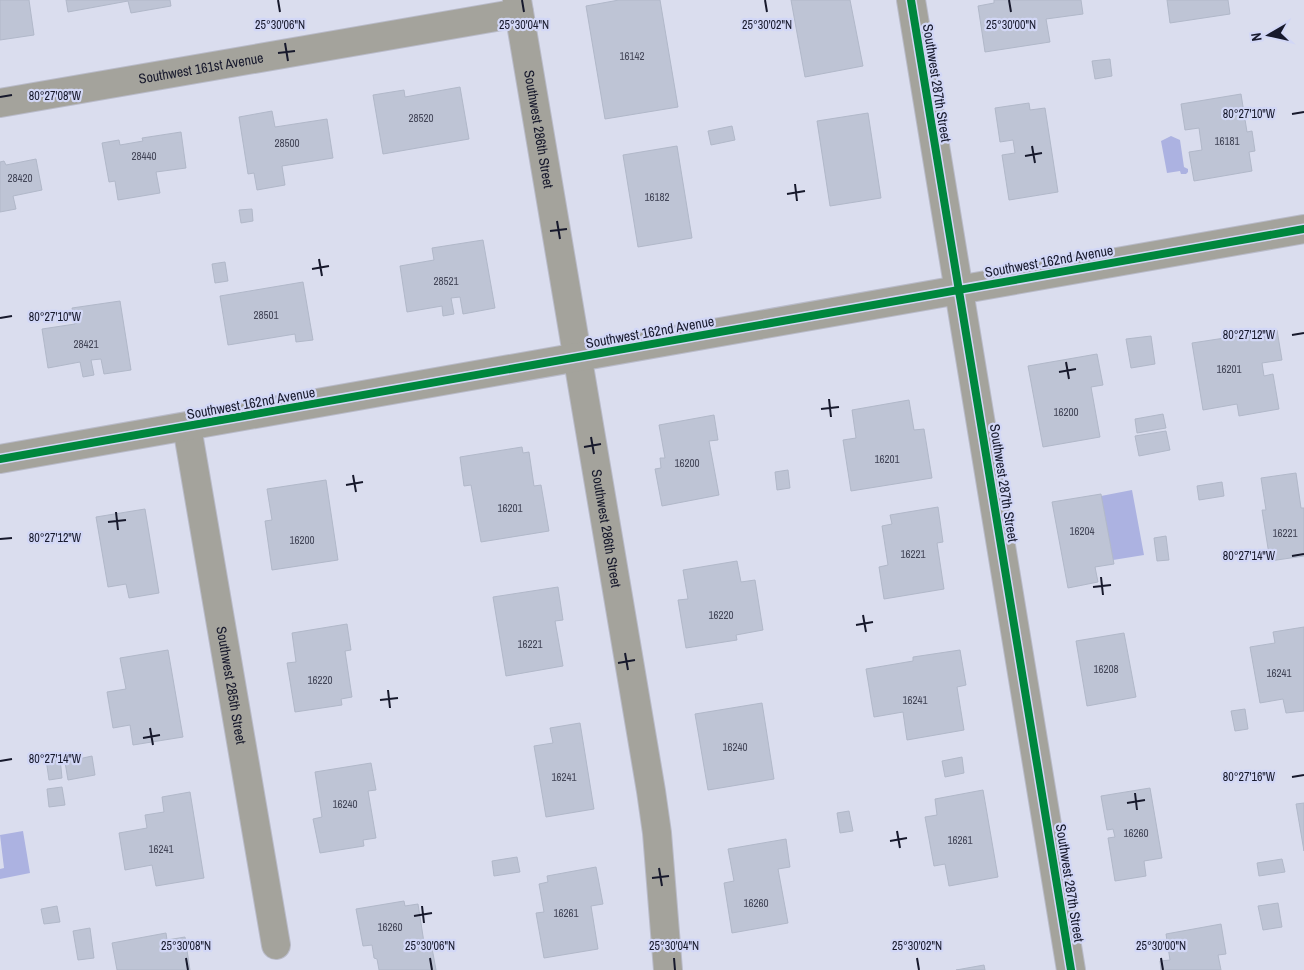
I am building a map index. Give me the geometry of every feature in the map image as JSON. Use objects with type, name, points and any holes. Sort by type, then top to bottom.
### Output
[{"type":"street","name":"Southwest 287th Street","points":[[911,0],[1072,970]]},
{"type":"street","name":"Southwest 161st Avenue","points":[[0,103],[518,6]]},
{"type":"street","name":"Southwest 286th Street","points":[[518,6],[657,833],[668,970]]},
{"type":"street","name":"Southwest 162nd Avenue","points":[[0,459],[1304,229]]},
{"type":"street","name":"Southwest 285th Street","points":[[187,426],[276,945]]},
{"type":"water","points":[[1171,136],[1180,140],[1184,167],[1188,169],[1186,174],[1181,174],[1180,171],[1167,173],[1161,141]]},
{"type":"water","points":[[1132,490],[1144,555],[1113,560],[1101,496]]},
{"type":"water","points":[[23,831],[30,873],[0,879],[0,869],[4,868],[0,835]]},
{"type":"building","points":[[0,0],[29,0],[34,35],[0,40]]},
{"type":"building","points":[[66,0],[170,0],[171,6],[131,13],[128,1],[68,12]]},
{"type":"building","points":[[619,0],[660,0],[678,107],[605,119],[586,6]]},
{"type":"building","points":[[791,0],[850,0],[863,66],[805,77]]},
{"type":"building","points":[[994,0],[1081,0],[1083,14],[1046,19],[1050,42],[985,52],[978,6],[994,3]]},
{"type":"building","points":[[1167,0],[1228,0],[1230,14],[1170,23]]},
{"type":"building","points":[[1110,59],[1112,76],[1095,79],[1092,61]]},
{"type":"building","points":[[460,87],[469,139],[383,154],[373,95],[404,90],[405,97]]},
{"type":"building","points":[[1241,94],[1247,132],[1252,131],[1255,151],[1249,152],[1252,171],[1194,181],[1189,152],[1202,150],[1199,128],[1185,130],[1181,104]]},
{"type":"building","points":[[1029,103],[1030,110],[1045,108],[1058,192],[1009,200],[1002,155],[1015,153],[1013,140],[1000,142],[995,108]]},
{"type":"building","points":[[272,111],[275,127],[327,119],[333,158],[282,166],[285,185],[257,190],[254,173],[248,174],[239,117]]},
{"type":"building","points":[[868,113],[881,198],[830,206],[817,121]]},
{"type":"building","points":[[732,126],[735,140],[711,145],[708,131]]},
{"type":"building","points":[[181,132],[186,168],[156,172],[160,193],[118,200],[115,181],[109,182],[102,143],[119,140],[120,145],[143,141],[142,138]]},
{"type":"building","points":[[677,146],[692,238],[638,247],[623,155]]},
{"type":"building","points":[[36,159],[42,190],[13,196],[16,209],[0,212],[0,162],[4,161],[6,165]]},
{"type":"building","points":[[252,209],[253,221],[241,223],[239,210]]},
{"type":"building","points":[[483,240],[495,308],[463,314],[460,297],[451,298],[454,314],[443,316],[442,306],[407,312],[400,266],[434,260],[432,248]]},
{"type":"building","points":[[225,262],[228,281],[215,283],[212,264]]},
{"type":"building","points":[[303,282],[313,340],[296,342],[295,334],[228,345],[220,296]]},
{"type":"building","points":[[120,301],[131,370],[104,374],[101,359],[91,360],[94,375],[83,377],[80,362],[48,368],[42,329],[75,324],[72,308]]},
{"type":"building","points":[[1277,330],[1282,360],[1262,363],[1264,376],[1273,374],[1279,409],[1239,416],[1237,404],[1203,410],[1192,343]]},
{"type":"building","points":[[1151,336],[1155,364],[1131,368],[1126,339]]},
{"type":"building","points":[[1097,354],[1103,385],[1091,387],[1100,437],[1043,447],[1028,366]]},
{"type":"building","points":[[909,400],[914,430],[924,429],[932,478],[851,491],[843,440],[856,438],[852,410]]},
{"type":"building","points":[[1163,414],[1166,428],[1137,433],[1135,419]]},
{"type":"building","points":[[714,415],[718,440],[709,441],[719,495],[662,506],[655,469],[661,468],[660,458],[665,458],[659,425]]},
{"type":"building","points":[[1166,431],[1170,450],[1139,456],[1135,436]]},
{"type":"building","points":[[522,447],[523,453],[529,452],[534,486],[541,485],[549,531],[481,542],[471,485],[464,486],[460,457]]},
{"type":"building","points":[[788,470],[790,488],[777,490],[775,472]]},
{"type":"building","points":[[1296,473],[1301,508],[1304,508],[1304,556],[1270,561],[1262,510],[1266,510],[1261,478]]},
{"type":"building","points":[[326,480],[338,560],[272,570],[265,521],[272,520],[267,489]]},
{"type":"building","points":[[1222,482],[1224,496],[1199,500],[1197,486]]},
{"type":"building","points":[[1101,494],[1114,564],[1095,567],[1098,582],[1068,588],[1052,502]]},
{"type":"building","points":[[938,507],[943,542],[937,543],[944,589],[884,599],[879,567],[888,565],[882,526],[892,524],[890,515]]},
{"type":"building","points":[[145,509],[159,593],[129,598],[126,584],[108,587],[96,517]]},
{"type":"building","points":[[1166,536],[1169,560],[1157,561],[1154,538]]},
{"type":"building","points":[[737,561],[741,582],[755,580],[763,630],[736,635],[737,640],[686,648],[678,600],[688,599],[683,570]]},
{"type":"building","points":[[558,587],[563,620],[555,621],[563,666],[506,676],[493,597]]},
{"type":"building","points":[[347,624],[351,650],[345,651],[352,697],[341,699],[342,705],[295,712],[287,663],[296,662],[292,633]]},
{"type":"building","points":[[1304,627],[1304,711],[1286,713],[1283,699],[1260,703],[1250,647],[1275,643],[1273,632]]},
{"type":"building","points":[[1124,633],[1136,697],[1087,706],[1076,641]]},
{"type":"building","points":[[168,650],[183,737],[133,745],[130,725],[113,728],[107,692],[126,689],[120,658]]},
{"type":"building","points":[[960,650],[966,685],[957,687],[964,730],[907,740],[903,712],[874,717],[866,669],[913,661],[913,657]]},
{"type":"building","points":[[762,703],[774,779],[708,790],[695,714]]},
{"type":"building","points":[[1245,709],[1248,729],[1235,731],[1231,711]]},
{"type":"building","points":[[580,723],[594,809],[546,817],[534,746],[553,743],[550,728]]},
{"type":"building","points":[[92,756],[95,775],[68,780],[65,762]]},
{"type":"building","points":[[962,757],[964,773],[945,777],[942,761]]},
{"type":"building","points":[[60,758],[62,778],[49,780],[46,759]]},
{"type":"building","points":[[371,763],[376,790],[368,791],[376,838],[363,840],[364,846],[320,853],[313,819],[322,817],[315,772]]},
{"type":"building","points":[[62,787],[65,805],[49,807],[47,789]]},
{"type":"building","points":[[1150,788],[1162,858],[1144,861],[1146,876],[1115,881],[1108,838],[1115,837],[1113,829],[1107,830],[1101,796]]},
{"type":"building","points":[[983,790],[998,877],[949,886],[945,864],[934,866],[925,817],[937,815],[935,799]]},
{"type":"building","points":[[190,792],[204,878],[156,886],[152,865],[125,870],[119,833],[147,828],[145,815],[164,812],[162,797]]},
{"type":"building","points":[[1304,803],[1304,851],[1296,804]]},
{"type":"building","points":[[849,811],[853,831],[840,833],[837,813]]},
{"type":"building","points":[[786,839],[790,867],[778,869],[788,923],[732,933],[724,883],[734,881],[728,849]]},
{"type":"building","points":[[517,857],[520,872],[494,876],[492,861]]},
{"type":"building","points":[[1282,859],[1285,872],[1259,876],[1257,863]]},
{"type":"building","points":[[596,867],[603,904],[591,906],[598,949],[544,958],[536,913],[544,912],[539,884],[548,882],[547,876]]},
{"type":"building","points":[[404,901],[405,906],[418,904],[425,949],[432,948],[436,970],[379,970],[377,959],[374,958],[372,945],[363,946],[356,909]]},
{"type":"building","points":[[1278,903],[1282,927],[1263,930],[1258,906]]},
{"type":"building","points":[[57,906],[60,922],[44,924],[41,909]]},
{"type":"building","points":[[1221,924],[1226,954],[1218,955],[1221,970],[1161,970],[1160,961],[1170,960],[1166,934]]},
{"type":"building","points":[[90,928],[94,958],[78,960],[73,931]]},
{"type":"building","points":[[166,933],[167,940],[185,937],[190,970],[117,970],[112,943]]},
{"type":"building","points":[[984,965],[985,970],[956,970]]},
{"type":"cycle path","points":[[911,0],[1071,970]]},
{"type":"cycle path","points":[[0,459],[1304,229]]}]
